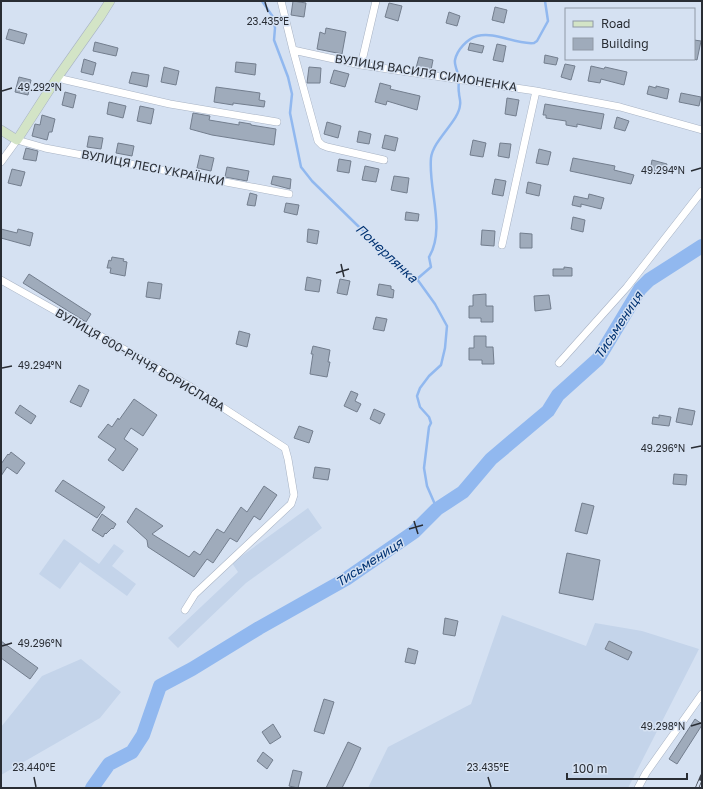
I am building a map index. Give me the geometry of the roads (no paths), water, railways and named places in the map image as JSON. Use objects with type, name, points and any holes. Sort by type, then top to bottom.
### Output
[{"type":"street","points":[[1,162],[110,1]]},
{"type":"street","points":[[281,1],[318,141],[327,147],[384,160]]},
{"type":"street","points":[[361,65],[376,1]]},
{"type":"street","name":"ВУЛИЦЯ ВАСИЛЯ СИМОНЕНКА","points":[[293,50],[361,65],[536,91],[620,107],[702,130]]},
{"type":"street","points":[[57,78],[170,104],[278,122]]},
{"type":"street","points":[[502,245],[536,91]]},
{"type":"street","points":[[1,130],[17,140]]},
{"type":"street","name":"ВУЛИЦЯ ЛЕСІ УКРАЇНКИ","points":[[17,140],[45,148],[289,194]]},
{"type":"street","points":[[559,363],[626,287],[702,191]]},
{"type":"street","name":"ВУЛИЦЯ 600-РІЧЧЯ БОРИСЛАВА","points":[[1,280],[191,387],[285,448],[294,494],[291,504],[195,594],[185,610]]},
{"type":"street","points":[[638,788],[646,773],[702,694]]},
{"type":"waterway","name":"Понерлянка","points":[[262,1],[273,17],[275,28],[274,40],[288,77],[292,94],[290,113],[301,167],[312,181],[356,224],[417,279],[435,304],[447,326],[445,348],[441,365],[429,376],[420,388],[417,396],[420,407],[429,417],[431,423],[429,427],[424,468],[427,486],[437,509]]},
{"type":"waterway","points":[[417,279],[431,267],[429,257],[434,246],[436,234],[431,158],[436,144],[459,111],[459,78],[455,62],[456,56],[466,42],[477,36],[491,35],[520,42],[534,43],[537,41],[548,21],[545,1]]},
{"type":"waterway","name":"Тисьмениця","points":[[92,788],[109,764],[132,752],[143,735],[160,686],[192,669],[259,628],[346,579],[414,532],[437,509],[463,492],[491,459],[548,411],[558,395],[598,359],[640,289],[649,280],[702,246]]},
{"type":"railway","points":[[697,788],[702,776]]}]
